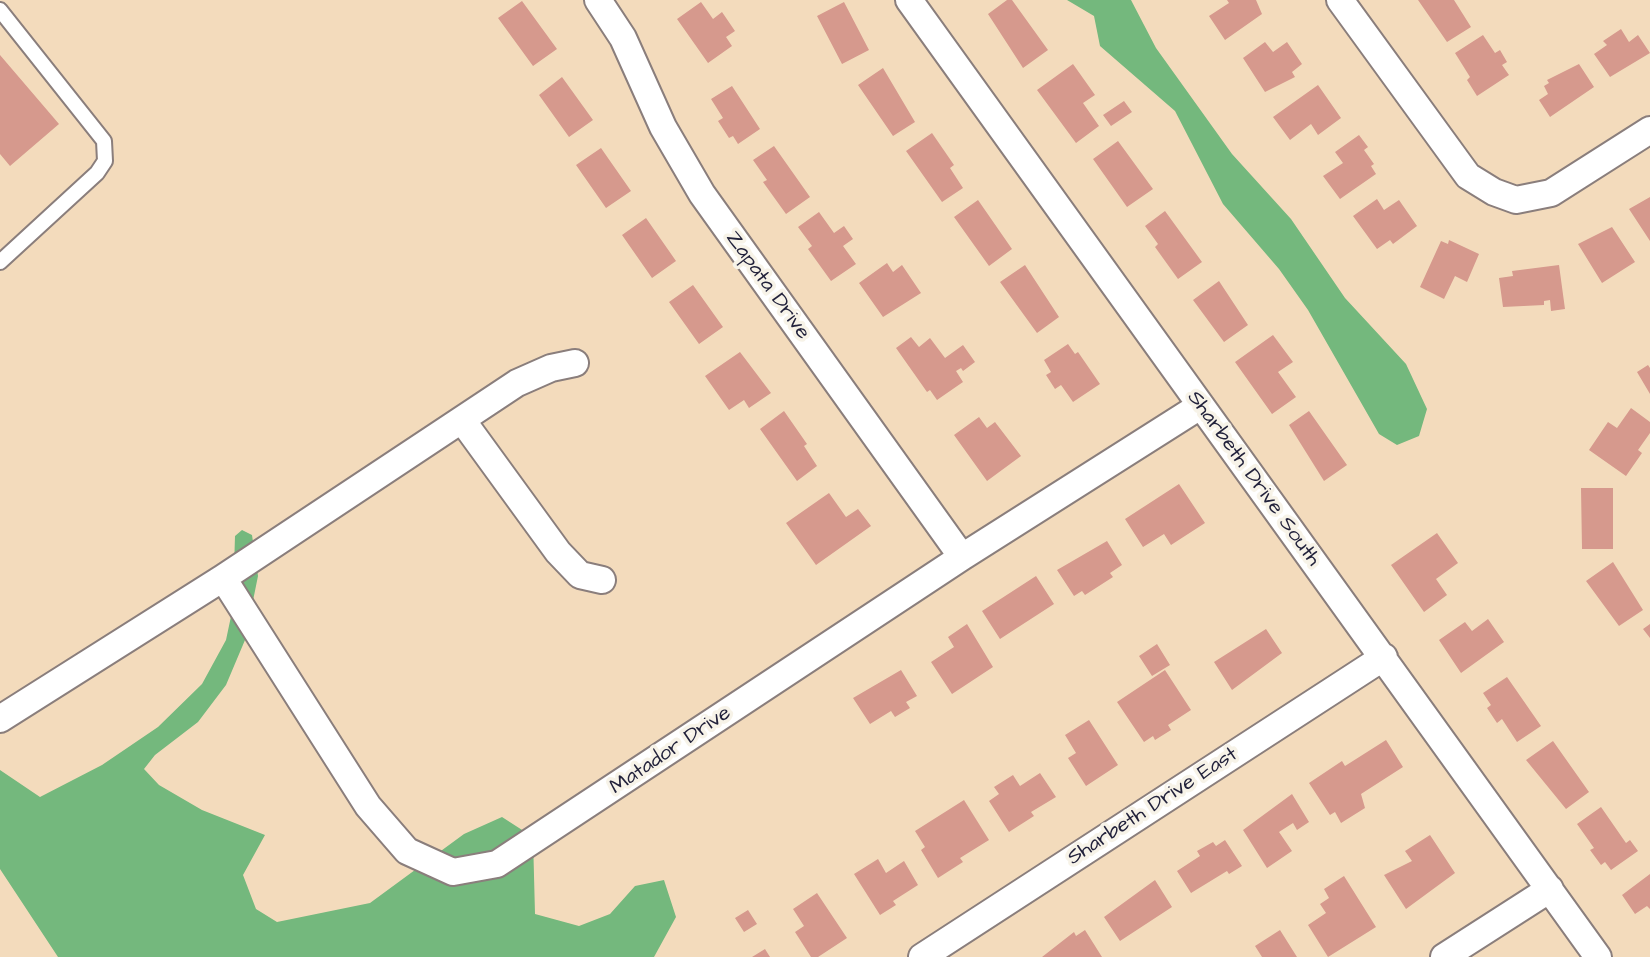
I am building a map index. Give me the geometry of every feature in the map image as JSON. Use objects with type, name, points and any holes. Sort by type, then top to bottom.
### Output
[{"type":"street","name":"Zapata Drive","points":[[598,0],[628,48],[663,127],[702,194],[962,557]]},
{"type":"street","name":"Sharbeth Drive South","points":[[909,0],[1598,957]]},
{"type":"street","points":[[1340,0],[1468,176],[1494,192],[1516,200],[1551,193],[1650,131]]},
{"type":"street","points":[[0,719],[223,578],[517,383],[551,368],[575,363]]},
{"type":"street","name":"Matador Drive","points":[[223,578],[368,806],[407,851],[453,872],[497,864],[508,858],[962,557],[1200,406]]},
{"type":"street","points":[[462,420],[558,552],[580,575],[602,580]]},
{"type":"street","name":"Sharbeth Drive East","points":[[922,957],[1384,657]]},
{"type":"street","points":[[1444,957],[1550,890]]},
{"type":"lane","points":[[0,9],[104,141],[105,161],[97,173],[0,262]]},
{"type":"green space","points":[[1067,0],[1131,0],[1156,48],[1232,154],[1291,219],[1345,298],[1406,364],[1427,409],[1419,436],[1397,445],[1379,434],[1308,310],[1279,269],[1223,204],[1175,111],[1100,46],[1094,16]]},
{"type":"green space","points":[[242,530],[252,535],[258,576],[245,640],[226,685],[198,722],[155,755],[144,769],[159,785],[202,810],[265,835],[243,875],[256,909],[277,922],[370,903],[464,834],[502,817],[533,837],[535,914],[579,926],[610,914],[635,886],[664,880],[676,917],[654,957],[58,957],[0,869],[0,770],[40,797],[102,765],[158,727],[202,684],[226,640],[237,588],[234,569],[235,536]]},
{"type":"building","points":[[1007,0],[1012,0],[1048,50],[1023,68],[988,14]]},
{"type":"building","points":[[1227,0],[1256,0],[1262,14],[1225,40],[1209,16],[1229,3]]},
{"type":"building","points":[[1418,0],[1454,0],[1471,27],[1447,42]]},
{"type":"building","points":[[522,1],[557,49],[533,66],[498,18]]},
{"type":"building","points":[[701,2],[713,19],[722,12],[735,31],[726,37],[732,46],[708,63],[677,19]]},
{"type":"building","points":[[844,2],[869,50],[842,64],[817,16]]},
{"type":"building","points":[[1621,29],[1629,42],[1638,35],[1650,53],[1610,77],[1594,54],[1607,45],[1603,41]]},
{"type":"building","points":[[1483,35],[1495,53],[1500,50],[1507,62],[1502,65],[1509,75],[1477,96],[1467,80],[1470,77],[1455,53]]},
{"type":"building","points":[[1265,42],[1273,52],[1287,42],[1302,64],[1292,72],[1295,77],[1265,92],[1243,58]]},
{"type":"building","points":[[0,55],[59,124],[10,166],[0,154]]},
{"type":"building","points":[[1073,64],[1095,95],[1083,103],[1099,126],[1076,143],[1037,90]]},
{"type":"building","points":[[1579,64],[1594,87],[1550,117],[1539,100],[1548,94],[1544,86],[1549,83],[1547,80]]},
{"type":"building","points":[[883,68],[915,122],[893,136],[858,85]]},
{"type":"building","points":[[562,77],[593,120],[569,137],[539,95]]},
{"type":"building","points":[[1318,85],[1341,118],[1318,135],[1311,124],[1290,140],[1273,117]]},
{"type":"building","points":[[732,86],[760,129],[738,144],[733,136],[729,138],[718,121],[723,118],[711,99]]},
{"type":"building","points":[[1124,101],[1132,112],[1111,126],[1103,115]]},
{"type":"building","points":[[932,133],[954,165],[950,168],[963,188],[942,202],[906,151]]},
{"type":"building","points":[[1359,135],[1368,147],[1364,150],[1374,164],[1371,166],[1376,174],[1340,199],[1323,176],[1343,163],[1335,152]]},
{"type":"building","points":[[1118,141],[1153,189],[1127,207],[1093,159]]},
{"type":"building","points":[[774,146],[810,197],[786,214],[763,182],[767,180],[753,160]]},
{"type":"building","points":[[601,148],[631,191],[606,208],[576,165]]},
{"type":"building","points":[[1650,197],[1650,241],[1629,209]]},
{"type":"building","points":[[1377,199],[1384,210],[1399,200],[1417,226],[1393,244],[1390,240],[1377,249],[1353,216]]},
{"type":"building","points":[[978,200],[1012,249],[989,266],[954,217]]},
{"type":"building","points":[[1165,211],[1202,262],[1178,279],[1155,247],[1158,244],[1145,226]]},
{"type":"building","points":[[819,212],[834,233],[844,226],[853,239],[843,246],[856,264],[831,281],[808,249],[812,246],[798,227]]},
{"type":"building","points":[[646,218],[676,261],[652,278],[622,235]]},
{"type":"building","points":[[1612,227],[1635,262],[1602,283],[1578,244]]},
{"type":"building","points":[[1449,240],[1479,254],[1467,282],[1455,276],[1444,299],[1420,287],[1441,241],[1448,244]]},
{"type":"building","points":[[887,263],[893,272],[902,265],[921,293],[883,317],[859,283]]},
{"type":"building","points":[[1025,265],[1059,317],[1037,333],[1000,282]]},
{"type":"building","points":[[1559,265],[1565,309],[1551,311],[1550,300],[1544,301],[1544,305],[1503,307],[1499,278],[1513,276],[1512,271]]},
{"type":"building","points":[[1219,281],[1248,325],[1224,342],[1193,300]]},
{"type":"building","points":[[693,285],[723,327],[699,344],[669,302]]},
{"type":"building","points":[[1273,335],[1293,362],[1278,372],[1296,397],[1272,414],[1235,362]]},
{"type":"building","points":[[911,337],[919,347],[930,338],[945,358],[963,345],[975,362],[963,371],[961,368],[956,371],[963,382],[937,400],[930,390],[927,392],[896,348]]},
{"type":"building","points":[[1068,344],[1075,354],[1078,352],[1100,384],[1073,402],[1061,385],[1055,389],[1046,375],[1051,372],[1044,360]]},
{"type":"building","points":[[740,352],[771,393],[749,408],[744,400],[729,410],[705,376]]},
{"type":"building","points":[[1648,365],[1650,368],[1650,394],[1637,372]]},
{"type":"building","points":[[1631,408],[1650,422],[1650,433],[1638,450],[1642,453],[1626,476],[1589,450],[1608,422],[1617,428]]},
{"type":"building","points":[[784,411],[807,444],[804,446],[817,466],[797,481],[760,429]]},
{"type":"building","points":[[1309,411],[1347,465],[1324,481],[1289,425]]},
{"type":"building","points":[[979,417],[987,428],[995,422],[1021,456],[987,481],[954,435]]},
{"type":"building","points":[[1179,484],[1205,523],[1171,545],[1164,534],[1143,547],[1125,519]]},
{"type":"building","points":[[1581,488],[1613,488],[1613,549],[1582,549]]},
{"type":"building","points":[[829,493],[846,517],[858,509],[871,526],[816,565],[786,523]]},
{"type":"building","points":[[1437,533],[1458,563],[1436,579],[1447,595],[1424,612],[1391,565]]},
{"type":"building","points":[[1107,541],[1122,565],[1110,573],[1113,577],[1085,595],[1082,591],[1074,596],[1057,570]]},
{"type":"building","points":[[1613,562],[1643,610],[1619,626],[1586,581]]},
{"type":"building","points":[[1036,576],[1054,604],[1000,639],[982,611]]},
{"type":"building","points":[[1488,619],[1504,642],[1461,673],[1439,640],[1465,622],[1472,631]]},
{"type":"building","points":[[967,624],[993,667],[952,694],[931,662],[954,647],[948,637]]},
{"type":"building","points":[[1650,624],[1650,638],[1643,629]]},
{"type":"building","points":[[1266,629],[1282,653],[1232,690],[1214,662]]},
{"type":"building","points":[[1157,644],[1170,665],[1152,676],[1139,656]]},
{"type":"building","points":[[901,670],[917,696],[906,702],[910,708],[895,717],[891,711],[870,724],[853,698]]},
{"type":"building","points":[[1165,670],[1191,710],[1168,725],[1171,730],[1155,740],[1153,736],[1144,742],[1117,702]]},
{"type":"building","points":[[1507,677],[1541,726],[1517,742],[1502,719],[1497,723],[1487,708],[1491,705],[1483,693]]},
{"type":"building","points":[[1089,720],[1118,765],[1086,786],[1068,758],[1076,753],[1065,735]]},
{"type":"building","points":[[1386,740],[1403,767],[1361,794],[1365,808],[1341,823],[1335,812],[1330,815],[1309,783],[1342,761],[1345,766]]},
{"type":"building","points":[[1553,741],[1589,792],[1566,809],[1526,760]]},
{"type":"building","points":[[1040,773],[1056,797],[1031,812],[1034,816],[1009,832],[989,801],[999,794],[994,787],[1013,775],[1020,786]]},
{"type":"building","points":[[1292,794],[1309,822],[1297,830],[1293,823],[1279,832],[1292,851],[1267,868],[1243,830]]},
{"type":"building","points":[[964,800],[989,840],[960,858],[963,862],[938,878],[921,850],[925,847],[915,831]]},
{"type":"building","points":[[1601,807],[1626,843],[1630,840],[1638,851],[1611,870],[1605,862],[1601,865],[1590,850],[1594,848],[1577,824]]},
{"type":"building","points":[[1430,835],[1455,873],[1406,909],[1384,875],[1412,861],[1405,851]]},
{"type":"building","points":[[1225,840],[1242,866],[1229,874],[1227,871],[1191,893],[1177,871],[1200,856],[1197,851],[1213,842],[1216,846]]},
{"type":"building","points":[[878,859],[886,873],[904,861],[918,885],[893,901],[896,905],[880,915],[854,874]]},
{"type":"building","points":[[1650,874],[1650,909],[1647,906],[1635,914],[1622,895]]},
{"type":"building","points":[[1344,876],[1376,927],[1328,957],[1308,925],[1326,913],[1320,904],[1329,898],[1324,889]]},
{"type":"building","points":[[1155,880],[1172,907],[1120,941],[1104,917]]},
{"type":"building","points":[[817,893],[847,938],[818,957],[811,957],[795,932],[804,926],[793,909]]},
{"type":"building","points":[[748,910],[757,924],[744,932],[735,918]]},
{"type":"building","points":[[1085,930],[1102,957],[1042,957],[1074,932],[1076,936]]},
{"type":"building","points":[[1280,930],[1297,957],[1262,957],[1255,946]]},
{"type":"building","points":[[765,949],[770,957],[752,957]]}]
